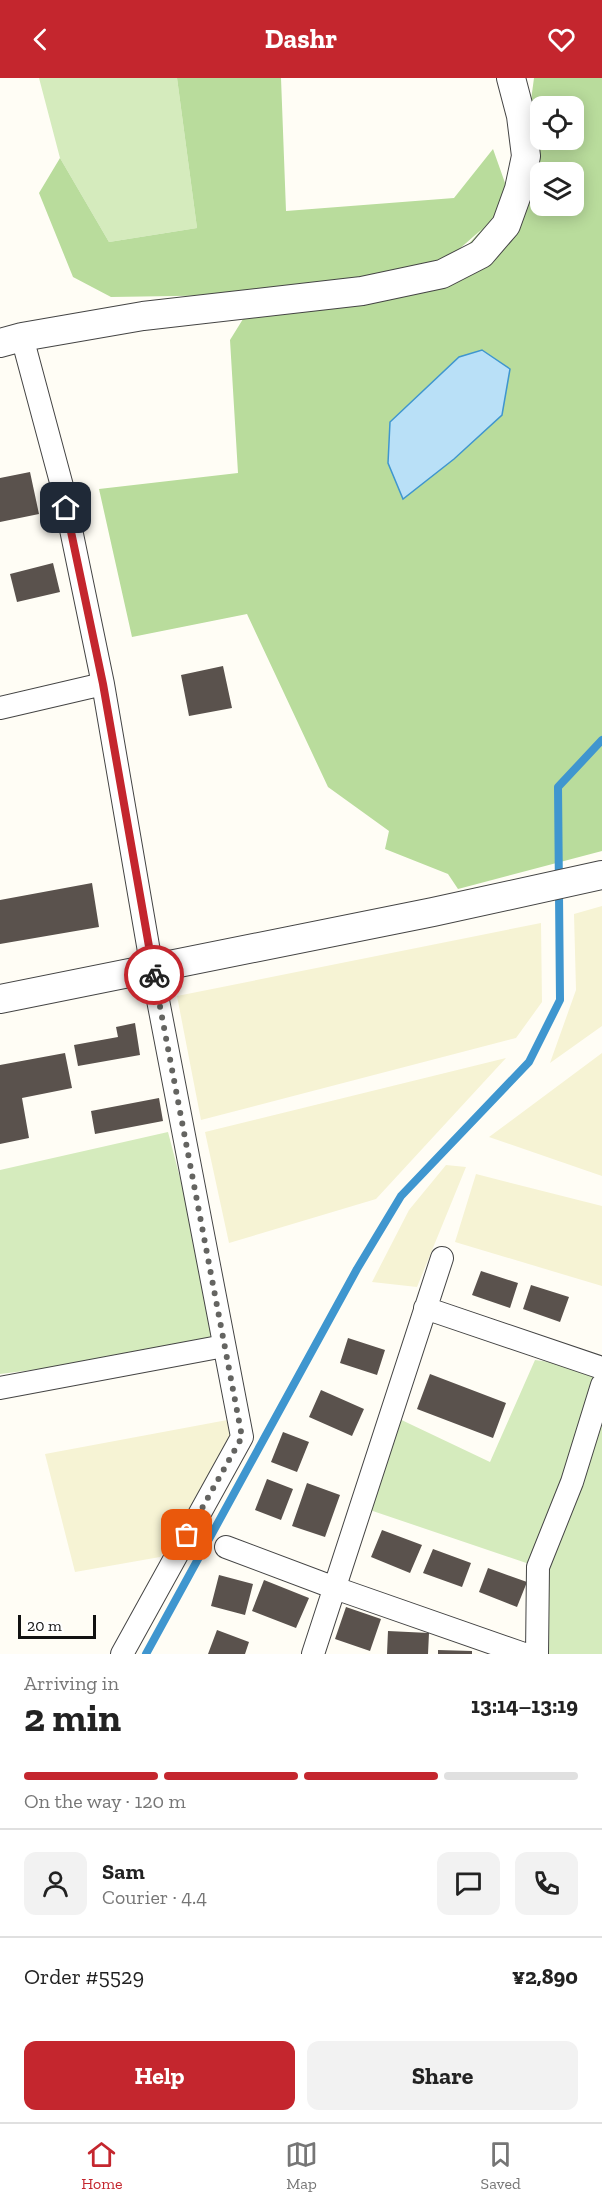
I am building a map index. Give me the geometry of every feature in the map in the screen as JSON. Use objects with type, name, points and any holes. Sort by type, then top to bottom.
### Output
[{"type":"street","points":[[122,1654],[242,1437],[152,969],[103,684],[62,486],[11,340],[143,316],[362,291],[442,274],[481,254],[506,225],[519,189],[526,156],[521,116],[510,78]]},
{"type":"street","points":[[0,708],[103,684]]},
{"type":"street","points":[[0,999],[602,875]]},
{"type":"street","points":[[313,1654],[442,1258]]},
{"type":"street","points":[[425,1308],[602,1368]]},
{"type":"street","points":[[0,1388],[224,1346]]},
{"type":"street","points":[[537,1654],[538,1567],[572,1482],[602,1385]]},
{"type":"street","points":[[226,1547],[334,1588],[524,1654]]},
{"type":"shaded area","points":[[602,906],[602,1026],[550,1063],[576,990],[574,914]]},
{"type":"shaded area","points":[[541,923],[542,1002],[516,1038],[201,1120],[177,996]]},
{"type":"shaded area","points":[[602,1053],[602,1176],[489,1137]]},
{"type":"shaded area","points":[[506,1058],[376,1199],[229,1243],[205,1132]]},
{"type":"shaded area","points":[[446,1165],[466,1167],[417,1287],[372,1282],[409,1210]]},
{"type":"shaded area","points":[[476,1174],[602,1206],[602,1286],[455,1242]]},
{"type":"shaded area","points":[[238,1418],[242,1437],[160,1557],[75,1572],[45,1454]]},
{"type":"green space","points":[[39,78],[177,78],[197,228],[109,242],[60,158]]},
{"type":"green space","points":[[177,78],[281,78],[286,211],[454,198],[493,149],[510,197],[519,189],[530,108],[530,150],[584,150],[584,96],[532,96],[534,78],[602,78],[602,851],[458,889],[448,874],[385,849],[389,831],[328,787],[247,614],[132,637],[99,489],[238,473],[230,340],[243,319],[442,274],[482,229],[440,266],[238,295],[111,297],[73,277],[39,193],[60,158],[109,242],[197,228]]},
{"type":"green space","points":[[168,1132],[224,1346],[0,1374],[0,1170]]},
{"type":"green space","points":[[535,1360],[602,1369],[602,1654],[541,1654],[538,1567],[361,1507],[391,1415],[490,1462]]},
{"type":"water","points":[[482,350],[510,369],[502,415],[454,459],[403,499],[388,463],[390,422],[459,357]]},
{"type":"building","points":[[30,472],[39,514],[0,522],[0,478]]},
{"type":"building","points":[[53,563],[60,592],[17,602],[10,574]]},
{"type":"building","points":[[223,666],[232,708],[189,716],[181,675]]},
{"type":"building","points":[[92,883],[99,927],[0,944],[0,900]]},
{"type":"building","points":[[135,1023],[140,1055],[78,1066],[74,1045],[118,1037],[116,1027]]},
{"type":"building","points":[[65,1053],[72,1088],[22,1098],[29,1138],[0,1144],[0,1065]]},
{"type":"building","points":[[159,1098],[163,1121],[95,1134],[91,1111]]},
{"type":"building","points":[[481,1271],[518,1283],[510,1308],[472,1295]]},
{"type":"building","points":[[531,1285],[569,1297],[560,1322],[523,1309]]},
{"type":"building","points":[[348,1338],[385,1350],[377,1375],[340,1363]]},
{"type":"building","points":[[430,1374],[506,1403],[493,1438],[417,1409]]},
{"type":"building","points":[[321,1390],[364,1409],[352,1436],[309,1417]]},
{"type":"building","points":[[283,1432],[309,1442],[297,1472],[271,1462]]},
{"type":"building","points":[[267,1479],[293,1489],[281,1520],[255,1510]]},
{"type":"building","points":[[307,1483],[340,1495],[325,1537],[292,1526]]},
{"type":"building","points":[[382,1530],[422,1545],[410,1573],[371,1557]]},
{"type":"building","points":[[433,1549],[471,1563],[462,1587],[423,1573]]},
{"type":"building","points":[[488,1568],[527,1582],[517,1607],[479,1592]]},
{"type":"building","points":[[219,1575],[253,1584],[245,1615],[211,1606]]},
{"type":"building","points":[[264,1580],[309,1598],[296,1628],[252,1611]]},
{"type":"building","points":[[346,1607],[381,1619],[370,1651],[335,1639]]},
{"type":"building","points":[[217,1630],[249,1642],[245,1654],[208,1654]]},
{"type":"building","points":[[388,1631],[429,1633],[428,1654],[387,1654]]},
{"type":"building","points":[[438,1650],[472,1651],[472,1654],[438,1654]]},
{"type":"waterway","points":[[146,1654],[357,1269],[401,1196],[529,1062],[560,1000],[558,787],[602,740]]},
{"type":"way so far","points":[[154,975],[242,1437],[187,1535]]},
{"type":"route","points":[[66,508],[103,684],[154,975]]}]
